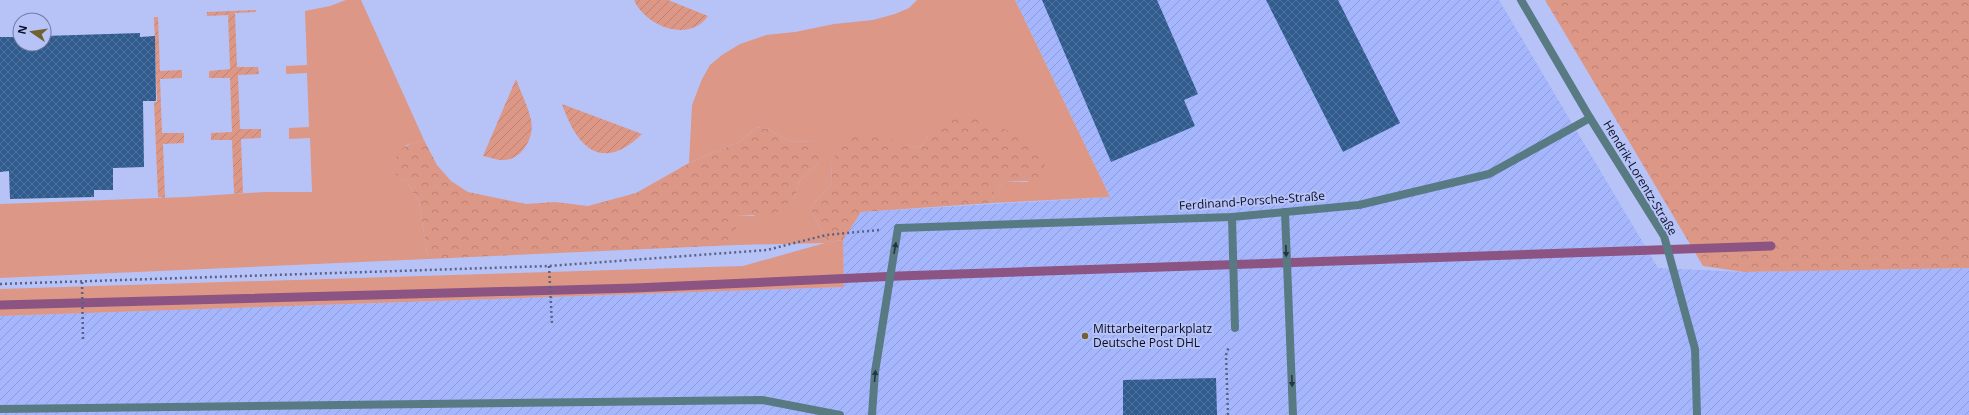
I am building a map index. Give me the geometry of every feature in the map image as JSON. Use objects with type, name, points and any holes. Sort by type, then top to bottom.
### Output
[{"type":"street","name":"Hendrik-Lorentz-Straße","points":[[1520,0],[1590,118],[1664,236],[1695,349],[1697,415]]},
{"type":"street","name":"Ferdinand-Porsche-Straße","points":[[898,228],[1232,217],[1359,205],[1489,174],[1590,118]]},
{"type":"street","points":[[1285,212],[1293,415]]},
{"type":"street","points":[[1232,217],[1235,328]]},
{"type":"street","points":[[872,415],[875,372],[898,228]]},
{"type":"street","points":[[0,409],[762,400],[840,415]]},
{"type":"path","points":[[0,284],[549,266],[767,250],[826,235],[898,228]]},
{"type":"path","points":[[549,266],[552,324]]},
{"type":"path","points":[[82,282],[83,340]]},
{"type":"path","points":[[1228,415],[1226,355],[1235,328]]},
{"type":"shaded area","points":[[1015,0],[1499,0],[1658,268],[1744,272],[1969,268],[1969,415],[0,415],[0,316],[844,287],[843,240],[861,212],[1110,197]]},
{"type":"green space","points":[[346,0],[361,0],[424,140],[406,145],[391,171],[408,184],[419,202],[428,259],[0,278],[0,204],[186,197],[264,192],[312,192],[310,138],[289,139],[289,128],[309,127],[307,73],[286,74],[286,66],[307,65],[305,11],[330,6]]},
{"type":"green space","points":[[634,0],[668,0],[708,16],[700,24],[690,29],[679,30],[668,28],[648,18],[640,10]]},
{"type":"green space","points":[[917,0],[1015,0],[1110,197],[991,203],[993,194],[1004,182],[1029,182],[929,135],[920,148],[893,141],[832,163],[831,184],[810,208],[827,242],[843,240],[844,287],[0,316],[0,289],[743,266],[825,243],[736,245],[736,216],[753,216],[795,198],[800,180],[818,163],[813,141],[790,142],[768,129],[757,127],[741,141],[689,163],[692,105],[702,79],[710,65],[722,55],[740,44],[766,35],[795,32],[834,24],[873,20],[895,14],[909,8]]},
{"type":"green space","points":[[1545,0],[1969,0],[1969,268],[1744,272],[1703,266]]},
{"type":"green space","points":[[256,10],[256,12],[235,13],[237,67],[258,67],[259,74],[238,75],[240,129],[261,129],[261,138],[241,139],[243,193],[234,194],[232,140],[211,140],[211,133],[232,132],[230,78],[209,78],[209,71],[230,69],[228,15],[207,16],[207,12]]},
{"type":"green space","points":[[154,17],[158,17],[160,71],[182,70],[182,78],[160,79],[162,133],[184,133],[184,143],[163,144],[165,198],[158,197],[154,102],[157,102]]},
{"type":"green space","points":[[516,79],[531,120],[532,127],[529,140],[522,151],[511,159],[500,160],[483,156]]},
{"type":"green space","points":[[562,104],[642,134],[628,146],[615,152],[603,153],[593,150],[583,143],[575,133]]},
{"type":"green space","points":[[948,114],[977,117],[1002,127],[1013,134],[1035,152],[1045,163],[1044,180],[1004,182],[993,194],[991,203],[861,212],[843,240],[827,242],[810,208],[831,184],[832,163],[842,140],[864,132],[920,148],[929,135]]},
{"type":"green space","points":[[757,127],[768,129],[790,142],[813,141],[822,150],[818,163],[800,180],[795,198],[775,214],[736,216],[736,245],[428,259],[419,202],[408,184],[391,171],[396,158],[402,149],[406,146],[424,140],[437,165],[451,181],[468,192],[526,204],[555,202],[588,206],[636,193],[689,163],[741,141]]},
{"type":"building","points":[[1042,0],[1157,0],[1198,94],[1184,100],[1195,126],[1111,162]]},
{"type":"building","points":[[1266,0],[1338,0],[1400,123],[1343,152]]},
{"type":"building","points":[[140,33],[140,37],[155,36],[156,101],[143,101],[144,167],[113,168],[113,190],[94,190],[94,197],[10,199],[9,171],[0,172],[0,37],[12,37],[12,52],[52,52],[52,36]]},
{"type":"building","points":[[1216,378],[1217,415],[1123,415],[1123,380]]},
{"type":"waterway","points":[[0,305],[635,288],[899,276],[1771,246]]},
{"type":"place","name":"Mittarbeiterparkplatz Deutsche Post DHL","points":[[1085,336]]}]
